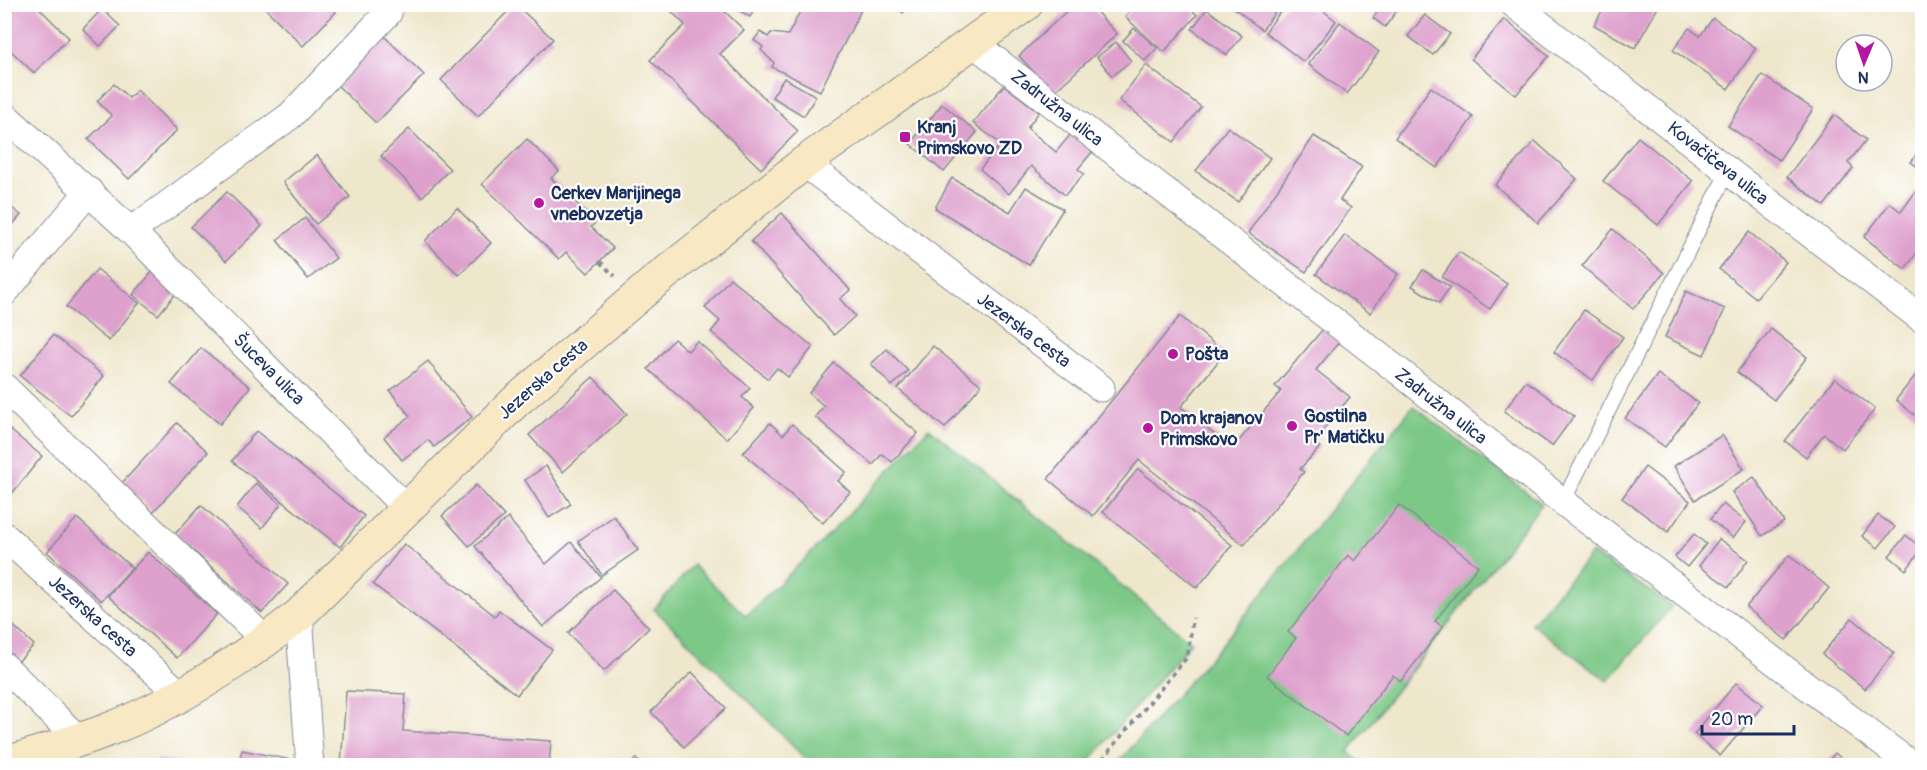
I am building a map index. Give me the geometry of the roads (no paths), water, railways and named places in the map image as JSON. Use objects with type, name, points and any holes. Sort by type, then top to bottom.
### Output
[{"type":"street","name":"Jezerska cesta","points":[[4,764],[107,730],[182,695],[266,641],[299,615],[515,402],[652,284],[804,163],[1026,4]]},
{"type":"street","name":"Kovačičeva ulica","points":[[1514,4],[1923,319]]},
{"type":"street","points":[[131,231],[290,116],[388,13]]},
{"type":"street","name":"Zadružna ulica","points":[[972,42],[1563,502],[1913,765]]},
{"type":"street","name":"Šuceva ulica","points":[[4,116],[131,231],[406,508]]},
{"type":"street","name":"Jezerska cesta","points":[[804,163],[1101,388]]},
{"type":"street","points":[[4,293],[89,191]]},
{"type":"street","points":[[4,387],[266,641]]},
{"type":"street","name":"Jezerska cesta","points":[[4,536],[182,695]]},
{"type":"street","points":[[299,615],[310,765]]},
{"type":"street","points":[[4,666],[79,740]]},
{"type":"lane","points":[[1563,502],[1728,171]]},
{"type":"place","name":"Kranj Primskovo ZD","points":[[905,137]]},
{"type":"place","name":"Cerkev Marijinega vnebovzetja","points":[[539,203]]},
{"type":"place","name":"Pošta","points":[[1173,354]]},
{"type":"place","name":"Gostilna Pr' Matičku","points":[[1292,426]]},
{"type":"place","name":"Dom krajanov Primskovo","points":[[1148,428]]}]
